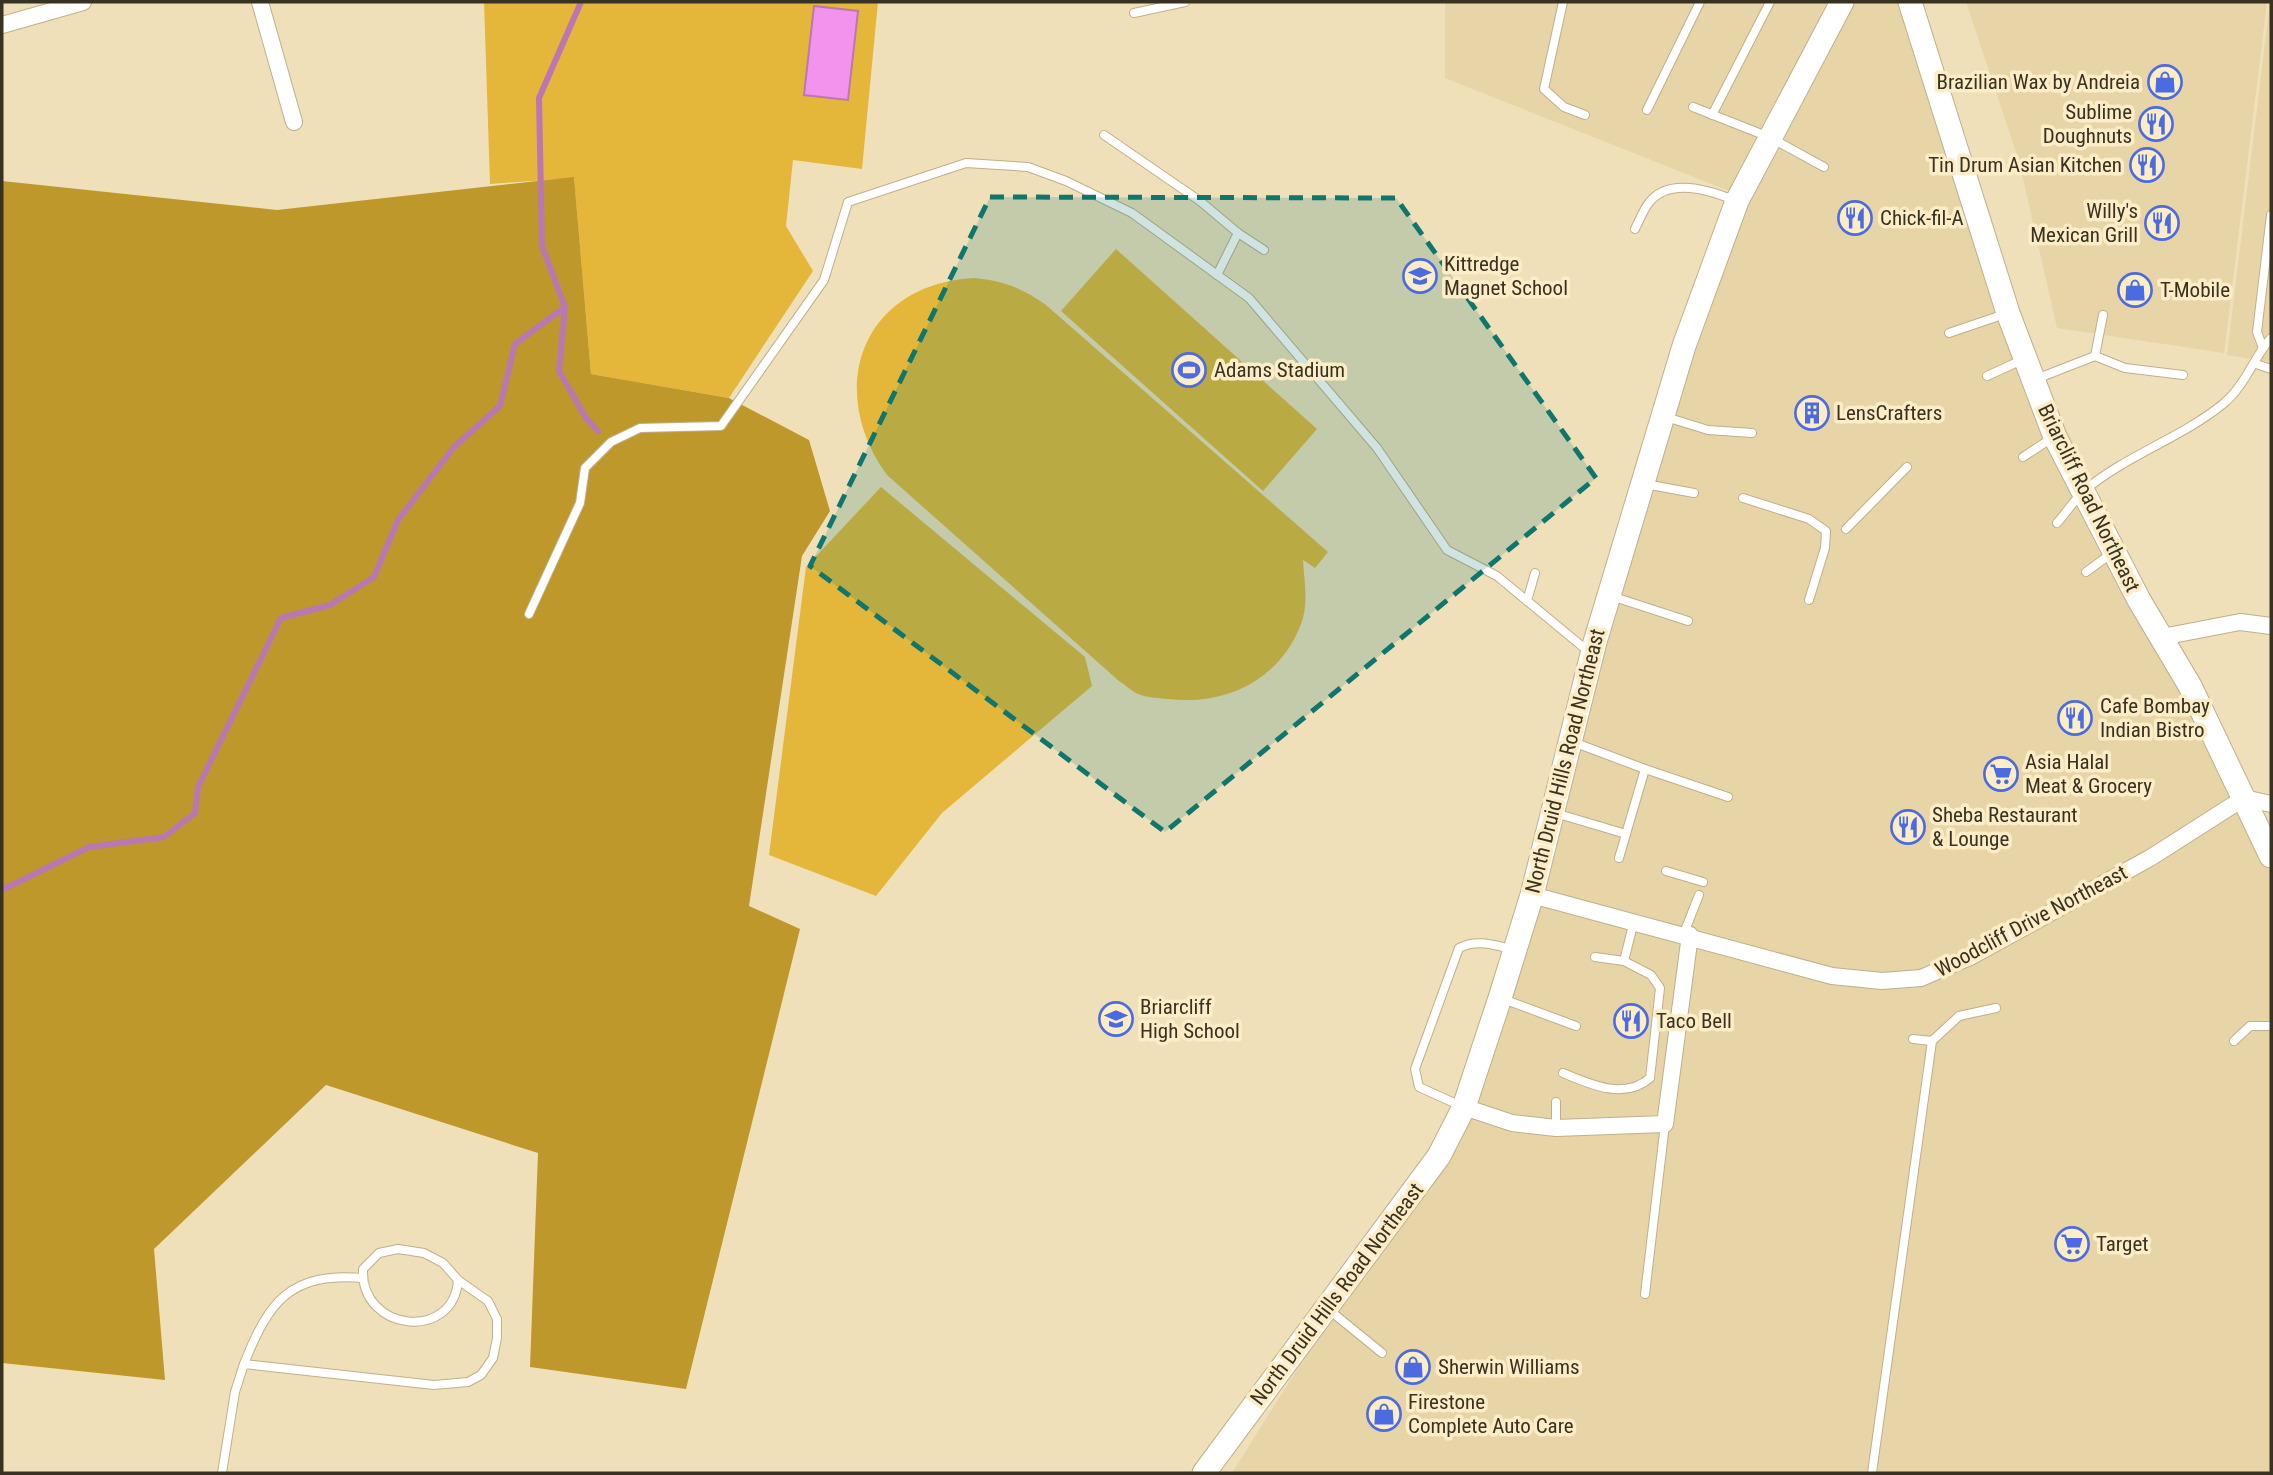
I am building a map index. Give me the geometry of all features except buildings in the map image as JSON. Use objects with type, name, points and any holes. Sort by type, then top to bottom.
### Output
[{"type":"main road","name":"North Druid Hills Road Northeast","points":[[1204,1473],[1439,1156],[1464,1107],[1532,895],[1592,654],[1684,346],[1737,201],[1841,2]]},
{"type":"main road","name":"Briarcliff Road Northeast","points":[[1910,2],[2008,313],[2055,437],[2190,686],[2271,856]]},
{"type":"street","points":[[2,25],[83,2]]},
{"type":"street","points":[[260,2],[294,122]]},
{"type":"street","points":[[2162,638],[2239,622],[2271,626]]},
{"type":"street","points":[[2244,798],[2271,804]]},
{"type":"street","name":"Woodcliff Drive Northeast","points":[[1532,895],[1687,934],[1832,976],[1882,981],[1922,978],[1969,957],[2150,858],[2244,798]]},
{"type":"street","points":[[1464,1107],[1512,1123],[1556,1128],[1665,1124],[1687,934]]},
{"type":"lane","points":[[1134,13],[1185,2]]},
{"type":"lane","points":[[1563,2],[1544,89],[1564,107],[1585,115]]},
{"type":"lane","points":[[1647,110],[1700,2]]},
{"type":"lane","points":[[1712,115],[1770,2]]},
{"type":"lane","points":[[1693,107],[1769,137],[1824,166]]},
{"type":"lane","points":[[1104,135],[1200,201],[1238,233],[1264,250]]},
{"type":"lane","points":[[529,614],[580,503],[585,468],[611,442],[640,428],[721,426],[824,281],[848,202],[966,163],[1028,167],[1066,181],[1132,213],[1249,298],[1377,448],[1447,550],[1497,576],[1592,654]]},
{"type":"lane","points":[[1635,229],[1648,203],[1660,193],[1678,188],[1711,191],[1737,201]]},
{"type":"lane","points":[[2263,348],[2257,332],[2271,215]]},
{"type":"lane","points":[[1217,275],[1238,233]]},
{"type":"lane","points":[[1949,333],[2008,313]]},
{"type":"lane","points":[[2095,356],[2103,315]]},
{"type":"lane","points":[[2057,523],[2084,491],[2173,438],[2225,403],[2256,364],[2271,338]]},
{"type":"lane","points":[[1987,376],[2095,356],[2125,369],[2183,375]]},
{"type":"lane","points":[[2256,364],[2271,369]]},
{"type":"lane","points":[[1662,416],[1708,430],[1752,433]]},
{"type":"lane","points":[[2023,457],[2055,437]]},
{"type":"lane","points":[[1846,529],[1907,467]]},
{"type":"lane","points":[[1641,483],[1694,492]]},
{"type":"lane","points":[[1743,498],[1809,519],[1826,531],[1825,548],[1809,600]]},
{"type":"lane","points":[[2087,572],[2115,552]]},
{"type":"lane","points":[[1527,601],[1535,573]]},
{"type":"lane","points":[[1609,596],[1688,621]]},
{"type":"lane","points":[[1570,741],[1728,797]]},
{"type":"lane","points":[[1619,858],[1645,769]]},
{"type":"lane","points":[[1552,812],[1626,834]]},
{"type":"lane","points":[[1665,871],[1703,882]]},
{"type":"lane","points":[[1687,934],[1699,895]]},
{"type":"lane","points":[[1624,961],[1634,920]]},
{"type":"lane","points":[[1464,1107],[1419,1087],[1415,1069],[1459,948],[1470,942],[1515,950]]},
{"type":"lane","points":[[1563,1073],[1612,1089],[1641,1086],[1650,1078],[1660,988],[1651,975],[1624,961],[1595,957]]},
{"type":"lane","points":[[1500,998],[1576,1026]]},
{"type":"lane","points":[[1872,1473],[1932,1041],[1959,1016],[1996,1008]]},
{"type":"lane","points":[[2234,1041],[2250,1026],[2271,1026]]},
{"type":"lane","points":[[1913,1039],[1932,1041]]},
{"type":"lane","points":[[1556,1102],[1556,1128]]},
{"type":"lane","points":[[1646,1294],[1665,1124]]},
{"type":"lane","points":[[244,1364],[434,1385],[468,1382],[481,1375],[493,1358],[497,1318],[488,1300],[458,1280],[443,1263],[424,1253],[398,1249],[379,1253],[363,1269],[362,1288],[373,1304],[389,1316],[423,1323],[440,1315],[457,1294],[458,1280]]},
{"type":"lane","points":[[222,1473],[235,1392],[255,1335],[272,1308],[297,1286],[323,1277],[363,1278]]},
{"type":"lane","points":[[1326,1307],[1382,1353]]},
{"type":"highlighted area","points":[[990,197],[1396,198],[1596,478],[1165,832],[810,566]]},
{"type":"shaded area","points":[[484,2],[878,2],[862,169],[793,160],[786,226],[813,271],[729,398],[591,374],[574,178],[490,184]]},
{"type":"shaded area","points":[[1445,2],[1908,2],[2015,325],[2271,846],[2271,1473],[1232,1473],[1446,1132],[1498,993],[1642,448],[1729,191],[1445,78]]},
{"type":"shaded area","points":[[1966,2],[2267,2],[2224,353],[2057,328],[2019,161]]},
{"type":"shaded area","points":[[2271,2],[2271,362],[2227,355]]},
{"type":"shaded area","points":[[814,6],[858,11],[848,100],[804,95]]},
{"type":"shaded area","points":[[574,177],[591,374],[729,398],[809,440],[830,511],[802,556],[749,906],[800,929],[686,1389],[530,1367],[538,1153],[326,1085],[154,1249],[165,1380],[2,1363],[2,181],[277,210]]},
{"type":"shaded area","name":"Adams Stadium","points":[[1116,249],[1317,429],[1263,491],[1061,311]]},
{"type":"shaded area","points":[[974,278],[1012,286],[1046,305],[1328,552],[1315,568],[1303,560],[1305,600],[1301,624],[1292,644],[1265,674],[1230,693],[1210,698],[1168,699],[1135,693],[887,475],[868,442],[858,408],[858,376],[865,346],[881,320],[905,299],[936,285]]},
{"type":"shaded area","points":[[881,487],[1085,657],[1092,686],[942,813],[876,896],[769,855],[806,567]]},
{"type":"waterway","points":[[2,890],[89,847],[164,837],[195,813],[198,787],[281,618],[330,605],[374,577],[398,520],[454,447],[500,406],[515,344],[565,307],[542,246],[539,98],[581,2]]},
{"type":"waterway","points":[[565,307],[559,371],[586,418],[598,431]]},
{"type":"place","name":"Brazilian Wax by Andreia","points":[[2165,82]]},
{"type":"place","name":"Sublime Doughnuts","points":[[2156,124]]},
{"type":"place","name":"Tin Drum Asian Kitchen","points":[[2147,165]]},
{"type":"place","name":"Chick-fil-A","points":[[1855,218]]},
{"type":"place","name":"Willy's Mexican Grill","points":[[2162,223]]},
{"type":"place","name":"Kittredge Magnet School","points":[[1420,276]]},
{"type":"place","name":"T-Mobile","points":[[2135,290]]},
{"type":"place","name":"Adams Stadium","points":[[1189,370]]},
{"type":"place","name":"LensCrafters","points":[[1812,413]]},
{"type":"place","name":"Cafe Bombay Indian Bistro","points":[[2075,718]]},
{"type":"place","name":"Asia Halal Meat & Grocery","points":[[2001,774]]},
{"type":"place","name":"Sheba Restaurant & Lounge","points":[[1908,827]]},
{"type":"place","name":"Briarcliff High School","points":[[1116,1019]]},
{"type":"place","name":"Taco Bell","points":[[1631,1021]]},
{"type":"place","name":"Target","points":[[2072,1244]]},
{"type":"place","name":"Sherwin Williams","points":[[1413,1367]]},
{"type":"place","name":"Firestone Complete Auto Care","points":[[1384,1414]]}]
